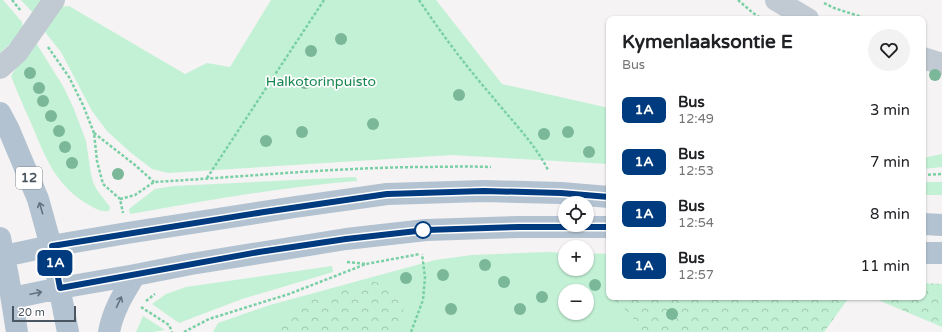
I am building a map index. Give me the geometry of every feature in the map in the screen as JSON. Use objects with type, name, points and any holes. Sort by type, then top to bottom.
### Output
[{"type":"main road","name":"12","points":[[0,113],[9,130],[38,199],[52,246],[68,332]]},
{"type":"main road","points":[[17,332],[2,247],[52,246],[272,210],[387,194],[484,191],[561,193],[606,197]]},
{"type":"main road","points":[[926,224],[942,225]]},
{"type":"main road","points":[[12,298],[259,252],[346,239],[426,230],[519,227],[606,227]]},
{"type":"main road","points":[[926,253],[942,253]]},
{"type":"main road","points":[[109,332],[111,320],[120,300],[135,275]]},
{"type":"street","points":[[0,68],[17,53],[54,0]]},
{"type":"street","points":[[776,0],[803,16]]},
{"type":"street","points":[[926,59],[942,64]]},
{"type":"path","points":[[12,0],[35,28],[69,77],[83,105],[94,133],[97,161],[103,184],[120,199],[122,213]]},
{"type":"path","points":[[207,179],[324,0]]},
{"type":"path","points":[[419,0],[438,29],[541,156],[548,170]]},
{"type":"path","points":[[738,0],[758,16]]},
{"type":"path","points":[[823,3],[859,16]]},
{"type":"path","points":[[94,133],[154,182]]},
{"type":"path","points":[[120,199],[135,194],[154,182],[322,170],[472,166],[495,168]]},
{"type":"path","points":[[540,170],[555,171]]},
{"type":"path","points":[[926,175],[942,174]]},
{"type":"path","points":[[184,332],[209,319],[289,294],[366,264],[424,254],[425,277],[423,300],[411,332]]},
{"type":"path","points":[[140,306],[169,325],[172,332]]},
{"type":"green space","points":[[0,0],[3,0],[22,22],[23,28],[20,35],[0,53]]},
{"type":"green space","points":[[21,0],[44,0],[35,15]]},
{"type":"green space","name":"Halkotorinpuisto","points":[[271,0],[436,0],[502,84],[606,107],[606,164],[452,155],[168,173],[152,169],[130,152],[107,131],[92,111],[61,52],[45,32],[59,7],[69,6],[185,74],[207,63],[230,67]]},
{"type":"green space","points":[[36,43],[63,86],[74,109],[86,141],[93,182],[110,207],[109,211],[101,211],[89,205],[78,198],[61,182],[49,163],[19,96],[11,76],[30,47]]},
{"type":"green space","points":[[942,154],[942,167],[926,169],[926,157]]},
{"type":"green space","points":[[356,177],[357,181],[214,199],[130,214],[129,209],[155,189],[174,186]]},
{"type":"green space","points":[[926,182],[942,182],[942,195],[926,195]]},
{"type":"green space","points":[[546,252],[558,253],[558,276],[594,276],[594,253],[606,254],[606,300],[847,300],[824,332],[213,332],[218,323],[270,305],[435,260],[472,255]]},
{"type":"green space","points":[[332,266],[333,272],[242,299],[179,323],[152,304],[166,294],[186,287]]},
{"type":"green space","points":[[373,281],[397,290],[400,296],[403,307],[403,316],[394,332],[279,332],[280,320],[314,298]]},
{"type":"green space","points":[[926,283],[942,284],[942,327],[878,300],[926,300]]},
{"type":"green space","points":[[614,300],[847,300],[824,332],[643,332],[630,314]]},
{"type":"green space","points":[[143,316],[165,330],[136,332]]},
{"type":"bus line","name":"1A","points":[[606,197],[561,193],[484,191],[387,194],[127,233],[52,246],[60,288],[259,252],[346,239],[426,230],[519,227],[606,227]]}]
